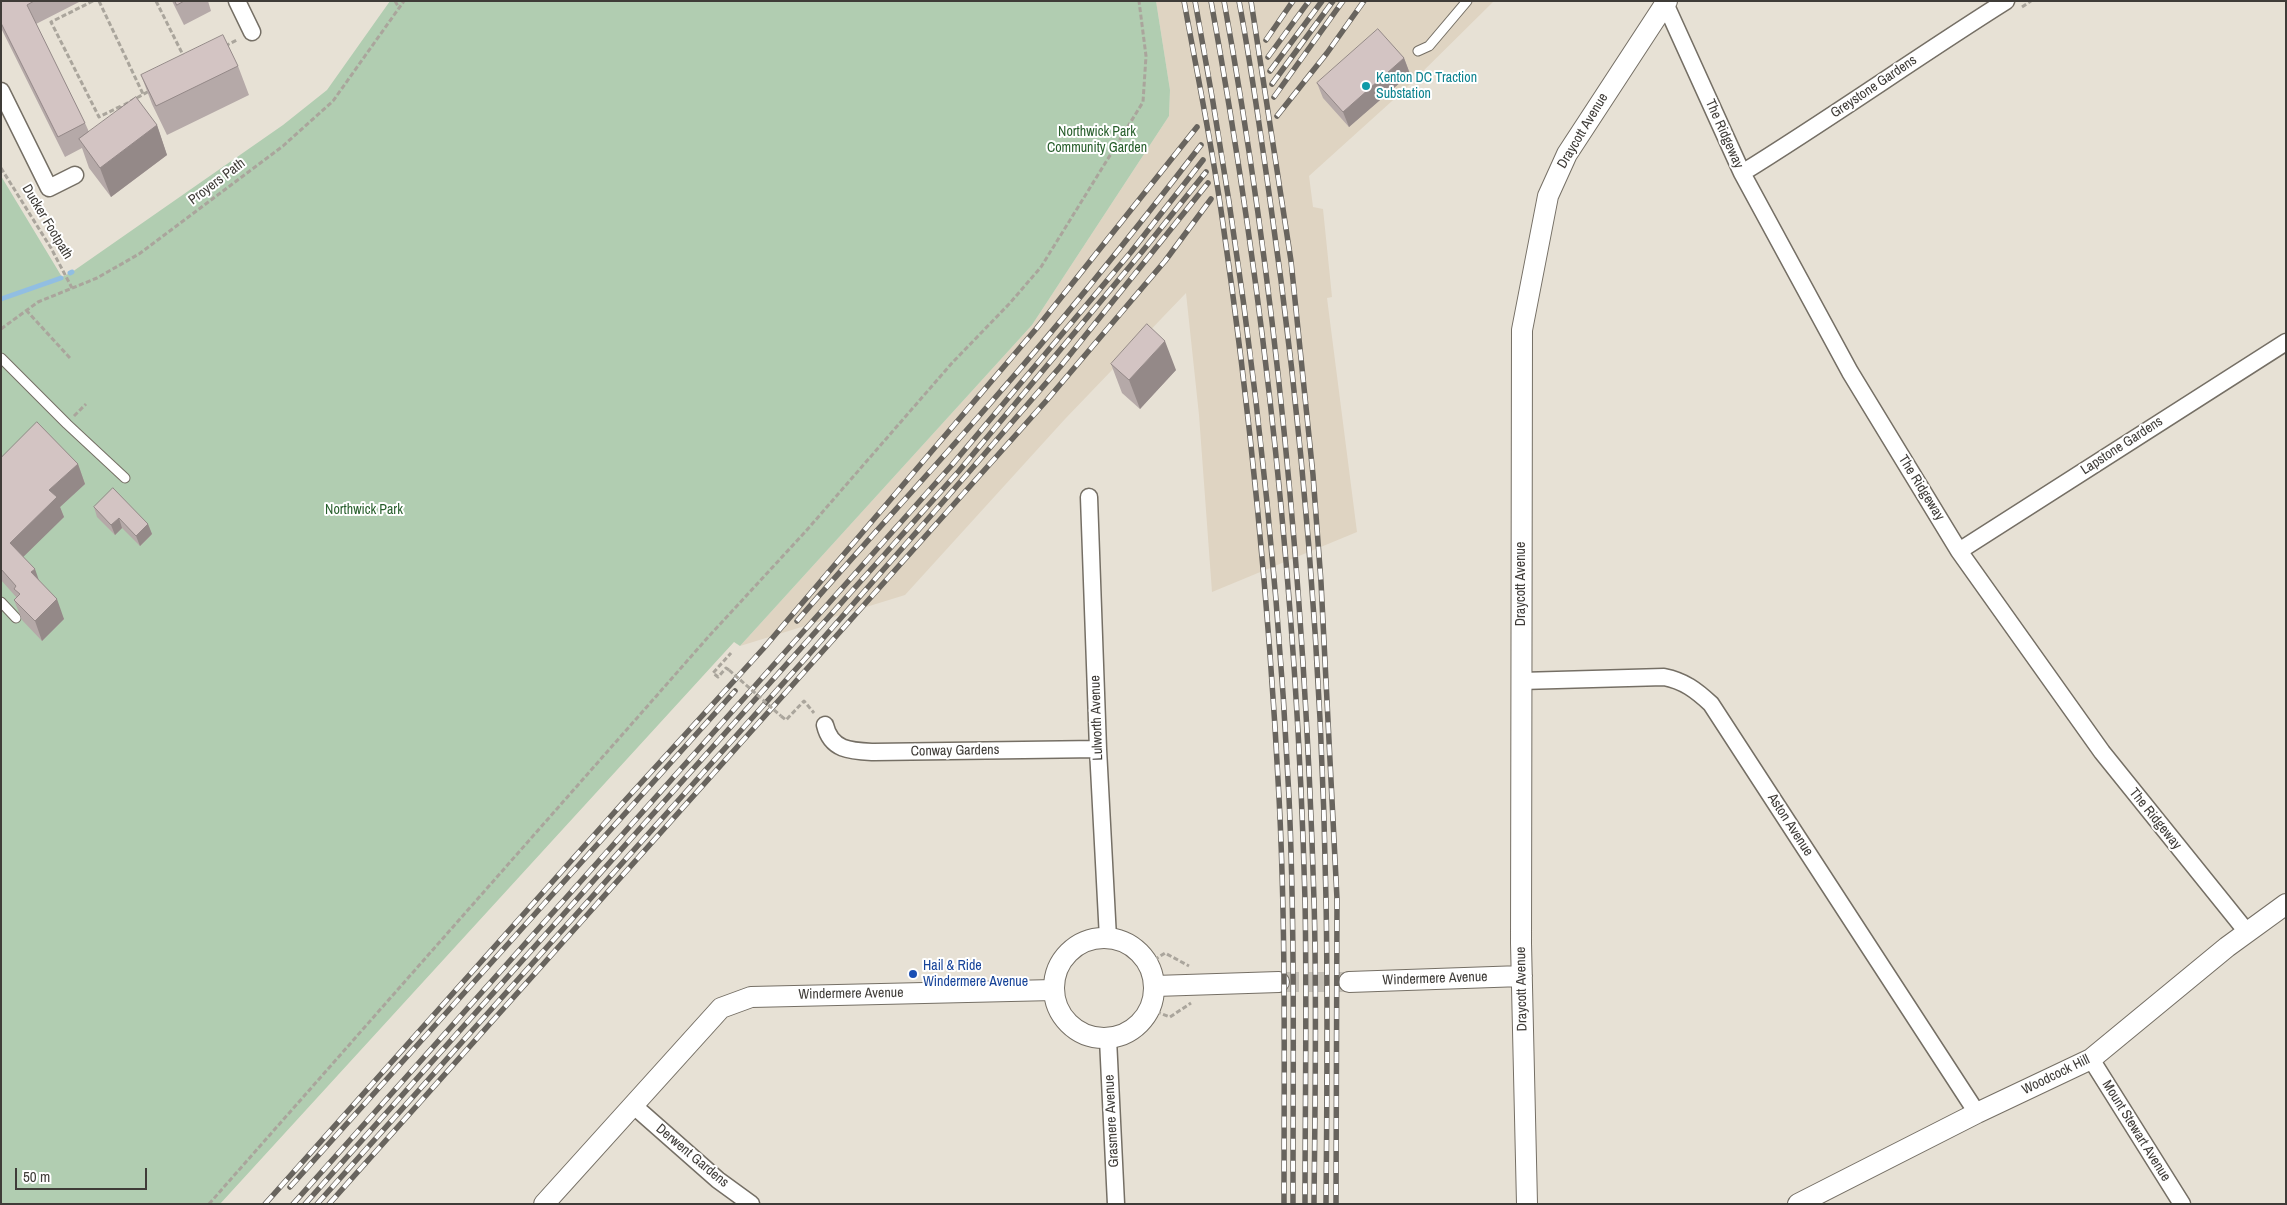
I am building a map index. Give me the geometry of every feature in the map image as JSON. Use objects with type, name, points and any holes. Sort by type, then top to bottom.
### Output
[{"type":"street","points":[[237,1],[252,32]]},
{"type":"street","name":"Greystone Gardens","points":[[1742,173],[1808,132],[1923,53],[2006,1]]},
{"type":"street","name":"The Ridgeway","points":[[1665,2],[1742,173],[1850,372],[1959,551],[2102,752],[2247,932]]},
{"type":"street","name":"Draycott Avenue","points":[[1527,1204],[1522,976],[1522,330],[1548,196],[1567,154],[1665,2]]},
{"type":"street","points":[[1,91],[48,188],[75,175]]},
{"type":"street","name":"Lapstone Gardens","points":[[1959,551],[2286,342]]},
{"type":"street","name":"Lulworth Avenue","points":[[1089,497],[1098,749],[1108,938]]},
{"type":"street","name":"Aston Avenue","points":[[1521,680],[1664,676],[1682,681],[1704,697],[1977,1113]]},
{"type":"street","name":"Conway Gardens","points":[[825,725],[827,735],[845,750],[1098,749]]},
{"type":"street","name":"Woodcock Hill","points":[[1798,1204],[1977,1113],[2091,1059],[2247,932],[2286,904]]},
{"type":"street","points":[[1108,938],[1122,941],[1137,950],[1148,964],[1155,986],[1152,1004],[1144,1019],[1131,1031],[1108,1039],[1090,1037],[1075,1029],[1062,1017],[1055,1001],[1054,990],[1056,973],[1065,957],[1078,946],[1094,939],[1108,938]]},
{"type":"street","name":"Windermere Avenue","points":[[1349,982],[1522,976]]},
{"type":"street","points":[[1155,986],[1279,982]]},
{"type":"street","name":"Windermere Avenue","points":[[544,1204],[721,1008],[751,996],[1054,990]]},
{"type":"street","name":"Grasmere Avenue","points":[[1108,1039],[1116,1204]]},
{"type":"street","name":"Mount Stewart Avenue","points":[[2091,1059],[2182,1204]]},
{"type":"street","name":"Derwent Gardens","points":[[634,1106],[718,1180],[750,1204]]},
{"type":"lane","points":[[1418,50],[1429,46],[1467,1]]},
{"type":"lane","points":[[1,358],[67,424],[126,478]]},
{"type":"lane","points":[[1,602],[16,618]]},
{"type":"path","points":[[93,1],[51,22],[99,117],[159,86]]},
{"type":"path","points":[[99,1],[143,94]]},
{"type":"path","points":[[156,1],[186,61]]},
{"type":"path","points":[[395,1],[399,8]]},
{"type":"path","name":"Proyers Path","points":[[1,329],[26,310],[53,295],[97,278],[139,254],[231,186],[310,123],[333,101],[404,1]]},
{"type":"path","points":[[209,1204],[710,634],[806,531],[952,363],[1010,303],[1040,267],[1143,102],[1146,56],[1139,1]]},
{"type":"path","points":[[220,49],[252,32]]},
{"type":"path","points":[[119,115],[122,106]]},
{"type":"path","name":"Ducker Footpath","points":[[1,168],[51,248],[73,288]]},
{"type":"path","points":[[26,310],[70,358]]},
{"type":"path","points":[[731,653],[713,673],[718,677],[726,668],[786,720],[804,701]]},
{"type":"shaded area","points":[[1156,1],[1494,1],[1402,92],[1309,176],[1313,207],[1323,209],[1332,297],[1327,298],[1357,532],[1212,592],[1199,415],[1186,293],[1065,419],[905,595],[740,646],[1032,325],[1169,116],[1170,90]]},
{"type":"green space","name":"Northwick Park","points":[[390,1],[1156,1],[1170,90],[1169,116],[1032,325],[740,646],[734,642],[220,1204],[1,1204],[1,176],[62,277],[72,272],[283,125],[327,90]]},
{"type":"building","points":[[1,1],[34,1],[27,5],[85,123],[58,137],[1,23]]},
{"type":"building","points":[[175,1],[184,1],[177,5]]},
{"type":"building","points":[[1378,29],[1404,58],[1343,112],[1317,83]]},
{"type":"building","points":[[223,35],[238,66],[156,106],[141,75]]},
{"type":"building","points":[[136,97],[157,125],[100,168],[79,139]]},
{"type":"building","points":[[1147,324],[1165,341],[1129,380],[1111,364]]},
{"type":"building","points":[[37,422],[78,464],[49,490],[57,497],[10,543],[35,569],[31,572],[57,599],[35,621],[14,600],[20,594],[14,589],[16,586],[1,569],[1,458]]},
{"type":"building","points":[[113,488],[148,524],[136,536],[119,518],[111,525],[94,507]]},
{"type":"waterway","points":[[1,299],[61,278]]},
{"type":"tunnel","points":[[1279,982],[1349,982]]},
{"type":"railway","points":[[1184,1],[1214,163],[1232,289],[1250,434],[1264,579],[1275,724],[1283,898],[1284,1204]]},
{"type":"railway","points":[[1195,1],[1213,100],[1243,298],[1256,398],[1276,597],[1291,848],[1293,1204]]},
{"type":"railway","points":[[1211,1],[1247,224],[1262,337],[1275,449],[1295,674],[1305,900],[1305,1204]]},
{"type":"railway","points":[[1224,1],[1260,224],[1286,449],[1296,562],[1304,674],[1314,900],[1316,1014],[1314,1204]]},
{"type":"railway","points":[[1239,1],[1281,281],[1292,369],[1309,546],[1324,811],[1327,1014],[1326,1204]]},
{"type":"railway","points":[[1251,1],[1291,261],[1313,475],[1321,582],[1337,899],[1336,1204]]},
{"type":"railway","points":[[1266,40],[1293,1]]},
{"type":"railway","points":[[1268,57],[1309,1]]},
{"type":"railway","points":[[1270,71],[1322,1]]},
{"type":"railway","points":[[1272,84],[1333,1]]},
{"type":"railway","points":[[1274,97],[1343,1]]},
{"type":"railway","points":[[1277,116],[1327,53],[1364,1]]},
{"type":"railway","points":[[265,1204],[620,806],[763,649],[1036,329],[1197,127]]},
{"type":"railway","points":[[797,621],[969,428],[1046,338],[1201,145]]},
{"type":"railway","points":[[293,1204],[951,466],[1131,252],[1203,160]]},
{"type":"railway","points":[[305,1204],[959,471],[1206,172]]},
{"type":"railway","points":[[317,1204],[942,503],[1060,367],[1208,183]]},
{"type":"railway","points":[[329,1204],[1047,400],[1165,261],[1211,199]]},
{"type":"railway","points":[[290,1187],[735,691]]},
{"type":"place","name":"Kenton DC Traction Substation","points":[[1366,86]]},
{"type":"place","name":"Hail & Ride Windermere Avenue","points":[[913,974]]},
{"type":"park label","name":"Northwick Park Community Garden","points":[[1097,140]]}]
